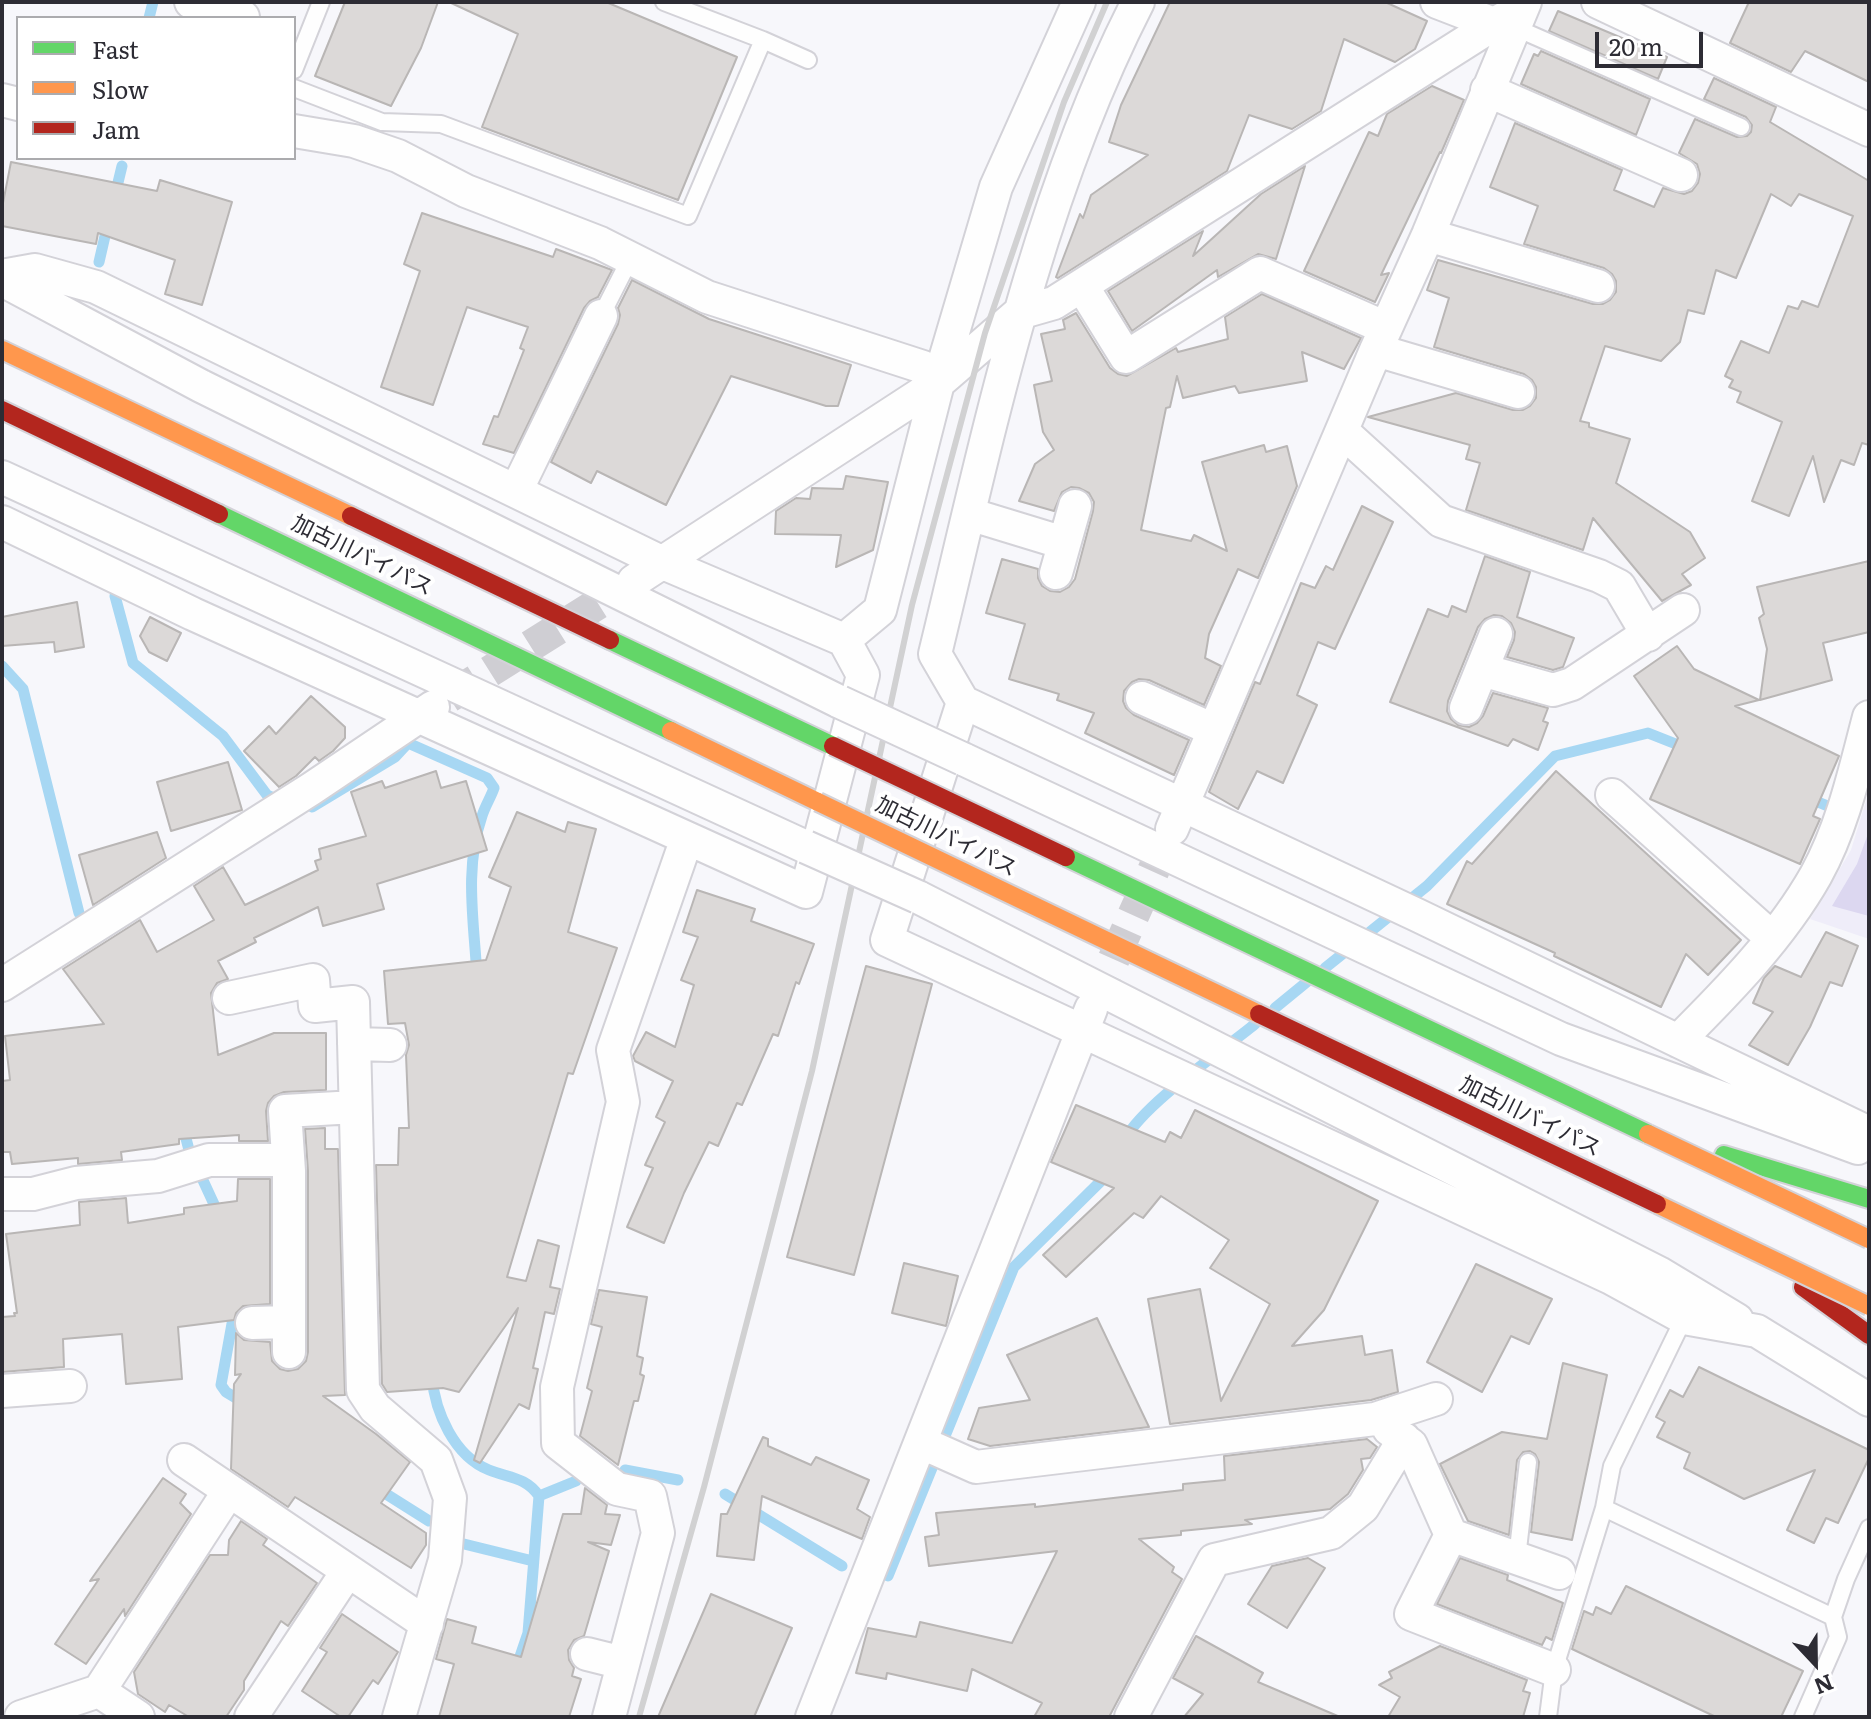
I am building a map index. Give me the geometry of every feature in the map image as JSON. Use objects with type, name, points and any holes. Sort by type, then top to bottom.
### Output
[{"type":"highway","name":"加古川バイパス","points":[[2,350],[1869,1239]]},
{"type":"highway","name":"加古川バイパス","points":[[2,410],[1869,1306]]},
{"type":"highway","points":[[1634,1128],[1869,1199]]},
{"type":"highway","points":[[1752,1251],[1869,1335]]},
{"type":"street","points":[[191,2],[240,16]]},
{"type":"street","points":[[844,640],[880,610],[930,375],[996,187],[1079,2]]},
{"type":"street","points":[[1138,2],[1085,119],[1019,313],[935,654],[963,702],[1177,817],[1385,900],[1869,1133]]},
{"type":"street","points":[[1437,2],[1513,16]]},
{"type":"street","points":[[1598,2],[1869,130]]},
{"type":"street","points":[[1177,817],[1428,235],[1487,90],[1513,16]]},
{"type":"street","points":[[634,581],[1019,313],[1054,303],[1513,16]]},
{"type":"street","points":[[1487,90],[1681,175]]},
{"type":"street","points":[[296,131],[354,141],[398,156],[466,191],[600,243],[707,297],[930,375]]},
{"type":"street","points":[[1428,235],[1598,286]]},
{"type":"street","points":[[2,278],[35,270],[96,287],[663,563],[844,640],[863,675],[806,892],[193,614],[2,522]]},
{"type":"street","points":[[1082,286],[1126,357],[1260,273],[1381,339],[1518,392]]},
{"type":"street","points":[[2,278],[201,386],[840,702],[1561,1039],[1869,1150]]},
{"type":"street","points":[[516,491],[601,316]]},
{"type":"street","points":[[1342,431],[1441,521],[1609,581],[1648,635]]},
{"type":"street","points":[[2,477],[918,897],[1659,1273],[1869,1400]]},
{"type":"street","points":[[969,514],[1060,558],[1075,506]]},
{"type":"street","points":[[1482,670],[1553,690],[1572,684],[1683,610]]},
{"type":"street","points":[[1466,708],[1496,634]]},
{"type":"street","points":[[2,985],[311,789],[449,697]]},
{"type":"street","points":[[1142,698],[1214,730]]},
{"type":"street","points":[[963,702],[887,940],[1088,1016],[1171,1071],[1611,1278],[1684,1318],[1757,1331]]},
{"type":"street","points":[[1678,1041],[1743,973],[1816,875],[1841,814],[1869,717]]},
{"type":"street","points":[[1612,795],[1772,938]]},
{"type":"street","points":[[609,1717],[658,1533],[650,1496],[617,1489],[558,1443],[557,1387],[623,1102],[613,1050],[687,838]]},
{"type":"street","points":[[229,998],[313,980],[315,1006],[353,1002],[363,1390],[375,1408],[436,1460],[450,1498],[445,1560],[399,1717]]},
{"type":"street","points":[[812,1717],[924,1444],[1088,1016]]},
{"type":"street","points":[[354,1044],[390,1045]]},
{"type":"street","points":[[252,1323],[289,1337],[285,1111],[355,1107]]},
{"type":"street","points":[[2,1194],[33,1194],[76,1183],[158,1176],[209,1160],[288,1160]]},
{"type":"street","points":[[2,1391],[70,1386]]},
{"type":"street","points":[[924,1444],[976,1467],[1375,1419],[1436,1399]]},
{"type":"street","points":[[1375,1419],[1411,1445],[1451,1535],[1559,1573]]},
{"type":"street","points":[[1131,1717],[1214,1560],[1331,1533],[1363,1507],[1404,1439]]},
{"type":"street","points":[[184,1460],[427,1624]]},
{"type":"street","points":[[21,1717],[99,1691],[229,1491]]},
{"type":"street","points":[[1451,1535],[1411,1614],[1554,1670]]},
{"type":"street","points":[[251,1717],[347,1572]]},
{"type":"street","points":[[587,1654],[623,1663]]},
{"type":"street","points":[[99,1691],[138,1717]]},
{"type":"lane","points":[[296,65],[321,2]]},
{"type":"lane","points":[[664,2],[808,60]]},
{"type":"lane","points":[[1513,16],[1741,127]]},
{"type":"lane","points":[[296,89],[382,122],[441,124],[688,216],[763,40]]},
{"type":"lane","points":[[601,316],[630,259]]},
{"type":"lane","points":[[1548,1717],[1554,1670],[1604,1508],[1612,1466],[1684,1318]]},
{"type":"lane","points":[[1517,1558],[1528,1462]]},
{"type":"lane","points":[[1604,1508],[1833,1617]]},
{"type":"lane","points":[[1803,1717],[1838,1637],[1833,1617],[1869,1528]]},
{"type":"shaded area","points":[[1869,791],[1869,939],[1810,919],[1851,850]]},
{"type":"shaded area","points":[[1869,831],[1869,916],[1832,906],[1857,864]]},
{"type":"building","points":[[345,2],[438,2],[421,48],[391,106],[315,76]]},
{"type":"building","points":[[449,2],[606,2],[737,57],[678,200],[482,127],[518,34]]},
{"type":"building","points":[[1170,2],[1385,2],[1427,21],[1415,49],[1395,62],[1344,39],[1321,111],[1292,129],[1249,115],[1227,171],[1058,278],[1080,214],[1083,218],[1091,195],[1148,155],[1109,142],[1121,105]]},
{"type":"building","points":[[1749,2],[1869,2],[1869,82],[1805,51],[1791,72],[1730,43]]},
{"type":"building","points":[[1558,11],[1667,57],[1658,79],[1549,31]]},
{"type":"building","points":[[1541,51],[1650,99],[1636,135],[1521,84],[1534,54],[1538,56]]},
{"type":"building","points":[[1714,78],[1776,107],[1770,122],[1869,181],[1869,445],[1862,443],[1854,465],[1841,460],[1824,502],[1813,456],[1789,516],[1752,501],[1782,422],[1737,402],[1741,392],[1729,387],[1733,380],[1725,376],[1741,341],[1769,353],[1788,306],[1798,309],[1802,301],[1818,307],[1853,216],[1799,194],[1791,206],[1771,194],[1736,278],[1716,270],[1704,314],[1688,310],[1680,342],[1661,361],[1605,346],[1580,421],[1589,423],[1589,427],[1630,439],[1616,483],[1690,532],[1705,558],[1682,574],[1691,585],[1662,601],[1593,518],[1583,550],[1466,510],[1480,463],[1466,459],[1470,445],[1368,417],[1456,393],[1513,410],[1523,410],[1536,398],[1536,387],[1524,374],[1434,347],[1449,298],[1427,290],[1438,260],[1593,304],[1603,304],[1616,292],[1616,281],[1604,268],[1524,244],[1538,206],[1490,187],[1515,123],[1622,170],[1614,190],[1654,207],[1663,188],[1684,194],[1692,191],[1698,183],[1700,174],[1697,164],[1679,153],[1695,119],[1737,137],[1747,136],[1751,132],[1752,125],[1746,117],[1704,99]]},
{"type":"building","points":[[1432,86],[1464,100],[1381,275],[1389,273],[1375,302],[1304,271],[1369,132],[1378,136],[1387,114]]},
{"type":"building","points":[[11,162],[157,191],[160,180],[232,202],[202,305],[165,294],[175,260],[98,233],[96,244],[2,226],[2,208]]},
{"type":"building","points":[[1305,166],[1276,259],[1258,254],[1218,277],[1217,270],[1132,331],[1108,291],[1203,231],[1193,256],[1261,194]]},
{"type":"building","points":[[422,213],[553,257],[556,249],[612,270],[598,297],[584,308],[514,453],[483,444],[494,416],[498,417],[524,350],[520,348],[528,327],[467,307],[433,405],[381,387],[420,271],[404,264]]},
{"type":"building","points":[[632,280],[709,319],[851,365],[838,406],[826,406],[731,376],[666,505],[597,471],[591,483],[551,462],[618,324],[618,308]]},
{"type":"building","points":[[1262,294],[1361,338],[1344,369],[1302,352],[1307,381],[1239,393],[1235,386],[1183,398],[1177,376],[1170,407],[1166,408],[1141,530],[1191,541],[1194,535],[1227,551],[1202,462],[1264,445],[1266,452],[1287,446],[1297,486],[1258,578],[1238,569],[1209,634],[1205,658],[1221,666],[1204,705],[1149,680],[1132,682],[1124,691],[1123,701],[1134,715],[1189,740],[1174,775],[1085,733],[1094,713],[1057,700],[1059,694],[1009,679],[1025,624],[986,613],[1002,559],[1038,569],[1042,586],[1050,591],[1060,592],[1069,587],[1075,579],[1093,511],[1094,502],[1089,493],[1079,488],[1071,487],[1062,492],[1054,511],[1019,501],[1035,464],[1054,450],[1043,432],[1034,385],[1052,381],[1041,334],[1065,329],[1063,320],[1076,313],[1110,368],[1127,376],[1176,348],[1178,352],[1228,339],[1225,317]]},
{"type":"building","points":[[846,476],[888,482],[873,550],[836,567],[841,535],[775,534],[776,511],[796,498],[810,499],[812,488],[843,489]]},
{"type":"building","points":[[1362,506],[1393,522],[1335,649],[1318,642],[1297,695],[1317,705],[1283,783],[1257,771],[1238,809],[1209,792],[1255,682],[1260,684],[1301,583],[1315,588],[1326,566],[1333,570]]},
{"type":"building","points":[[1485,556],[1530,572],[1517,617],[1574,638],[1563,667],[1553,670],[1507,657],[1515,632],[1511,623],[1502,616],[1485,619],[1478,627],[1448,701],[1447,711],[1458,725],[1469,727],[1483,716],[1493,693],[1548,708],[1543,721],[1548,723],[1538,750],[1513,739],[1508,746],[1390,702],[1428,609],[1448,617],[1452,606],[1466,612]]},
{"type":"building","points":[[1869,561],[1869,632],[1823,643],[1832,680],[1760,700],[1767,649],[1759,618],[1764,614],[1757,587]]},
{"type":"building","points":[[77,602],[84,647],[55,652],[54,642],[2,646],[2,617]]},
{"type":"building","points":[[150,617],[181,633],[167,661],[149,652],[140,636]]},
{"type":"building","points":[[1677,646],[1694,669],[1759,700],[1735,706],[1839,756],[1813,816],[1820,819],[1800,864],[1650,799],[1678,738],[1634,676]]},
{"type":"building","points":[[311,696],[345,727],[345,738],[333,751],[319,761],[315,757],[296,776],[279,787],[244,751],[269,726],[276,734]]},
{"type":"building","points":[[228,762],[242,810],[171,831],[157,782]]},
{"type":"building","points":[[436,771],[441,788],[466,781],[487,850],[377,884],[384,909],[323,926],[318,907],[254,938],[256,942],[218,961],[228,979],[217,983],[211,993],[218,1055],[274,1033],[326,1033],[326,1090],[284,1092],[274,1096],[266,1111],[268,1141],[239,1141],[239,1135],[179,1139],[179,1144],[121,1152],[122,1160],[78,1164],[78,1158],[12,1164],[10,1152],[2,1152],[2,1081],[10,1080],[5,1036],[104,1024],[63,969],[140,920],[157,952],[214,920],[194,886],[223,867],[245,905],[318,870],[315,861],[321,859],[319,849],[366,836],[351,792],[382,781],[385,788]]},
{"type":"building","points":[[1556,771],[1741,940],[1708,975],[1686,954],[1661,1007],[1554,956],[1555,953],[1447,904],[1467,861],[1472,864]]},
{"type":"building","points":[[517,812],[565,832],[568,822],[596,829],[568,932],[617,948],[573,1074],[568,1073],[507,1277],[526,1281],[538,1240],[559,1246],[550,1287],[560,1289],[554,1314],[545,1312],[533,1368],[538,1369],[529,1409],[519,1404],[480,1463],[474,1460],[518,1308],[459,1392],[443,1388],[387,1392],[382,1384],[376,1165],[398,1165],[399,1128],[409,1128],[406,1055],[409,1045],[405,1023],[388,1024],[384,971],[486,960],[511,887],[489,877]]},
{"type":"building","points":[[157,832],[166,858],[93,905],[79,855]]},
{"type":"building","points":[[697,890],[755,909],[751,921],[814,944],[799,984],[796,982],[778,1036],[773,1034],[742,1105],[737,1103],[718,1146],[709,1142],[664,1243],[627,1227],[653,1168],[645,1165],[665,1122],[656,1117],[673,1081],[635,1061],[633,1056],[646,1032],[675,1047],[694,985],[681,980],[698,937],[683,932]]},
{"type":"building","points":[[1826,932],[1858,946],[1842,986],[1830,982],[1810,1027],[1788,1065],[1749,1045],[1773,1012],[1753,1003],[1764,978],[1775,966],[1801,977]]},
{"type":"building","points":[[866,966],[932,984],[854,1275],[787,1257]]},
{"type":"building","points":[[1076,1105],[1165,1142],[1170,1132],[1181,1138],[1195,1110],[1378,1201],[1324,1310],[1292,1346],[1362,1336],[1365,1355],[1392,1350],[1398,1392],[1371,1400],[1170,1424],[1148,1299],[1200,1289],[1221,1401],[1270,1304],[1210,1268],[1229,1240],[1161,1196],[1143,1218],[1134,1213],[1066,1277],[1043,1255],[1114,1188],[1051,1162]]},
{"type":"building","points":[[325,1128],[325,1149],[338,1149],[345,1395],[323,1396],[410,1462],[381,1503],[426,1533],[426,1545],[411,1568],[295,1497],[288,1507],[231,1469],[234,1384],[241,1374],[235,1375],[236,1333],[244,1340],[270,1342],[272,1361],[280,1369],[298,1369],[306,1361],[308,1171],[305,1129]]},
{"type":"building","points":[[238,1179],[270,1179],[270,1304],[243,1306],[234,1320],[178,1327],[182,1379],[126,1384],[122,1334],[63,1339],[64,1367],[2,1372],[2,1317],[17,1313],[6,1234],[80,1225],[79,1202],[126,1198],[128,1223],[184,1214],[184,1208],[237,1201]]},
{"type":"building","points":[[904,1263],[958,1276],[946,1326],[892,1313]]},
{"type":"building","points":[[1476,1264],[1552,1299],[1529,1344],[1511,1336],[1482,1392],[1427,1362]]},
{"type":"building","points":[[599,1290],[647,1297],[637,1356],[643,1358],[640,1374],[644,1376],[638,1401],[634,1401],[618,1465],[580,1436],[592,1391],[587,1388],[602,1327],[591,1324]]},
{"type":"building","points":[[1097,1318],[1149,1427],[990,1446],[968,1439],[979,1408],[1030,1400],[1007,1355]]},
{"type":"building","points":[[1563,1363],[1607,1375],[1572,1540],[1531,1532],[1539,1462],[1530,1451],[1523,1452],[1517,1460],[1509,1535],[1468,1521],[1440,1464],[1502,1432],[1547,1439]]},
{"type":"building","points":[[1699,1367],[1869,1450],[1869,1458],[1838,1523],[1826,1518],[1814,1543],[1787,1530],[1815,1470],[1744,1499],[1684,1468],[1690,1453],[1657,1437],[1665,1422],[1656,1417],[1670,1390],[1683,1397]]},
{"type":"building","points":[[763,1437],[768,1439],[768,1446],[811,1465],[816,1457],[869,1480],[857,1509],[870,1517],[862,1539],[762,1496],[754,1560],[717,1556],[721,1514],[727,1514]]},
{"type":"building","points":[[1367,1439],[1377,1447],[1370,1458],[1361,1459],[1363,1470],[1348,1494],[1330,1509],[1245,1520],[1252,1524],[1181,1531],[1181,1535],[1139,1539],[1174,1567],[1172,1572],[1182,1579],[1109,1717],[1034,1717],[1042,1703],[972,1669],[967,1691],[887,1673],[886,1679],[856,1673],[868,1628],[916,1637],[920,1622],[1012,1643],[1057,1551],[929,1566],[925,1537],[939,1535],[936,1513],[1035,1504],[1035,1507],[1183,1490],[1183,1484],[1225,1480],[1224,1456]]},
{"type":"building","points":[[163,1478],[186,1494],[180,1503],[191,1514],[125,1616],[124,1609],[86,1664],[55,1644],[99,1579],[90,1581]]},
{"type":"building","points":[[585,1488],[607,1505],[605,1514],[620,1515],[611,1545],[588,1542],[609,1551],[584,1636],[574,1640],[568,1650],[574,1668],[572,1676],[581,1679],[569,1717],[439,1717],[454,1664],[436,1659],[447,1619],[476,1627],[472,1643],[521,1657],[563,1514],[581,1514]]},
{"type":"building","points":[[241,1521],[267,1539],[263,1545],[317,1583],[288,1626],[281,1621],[226,1717],[189,1717],[169,1705],[165,1712],[138,1694],[134,1672],[210,1555],[228,1555],[229,1540]]},
{"type":"building","points":[[1308,1558],[1325,1568],[1287,1628],[1248,1604],[1272,1566]]},
{"type":"building","points":[[1460,1558],[1508,1575],[1507,1580],[1563,1603],[1552,1640],[1546,1637],[1542,1645],[1437,1604]]},
{"type":"building","points":[[1626,1586],[1803,1671],[1781,1717],[1716,1717],[1572,1649],[1584,1611],[1593,1615],[1596,1607],[1611,1614]]},
{"type":"building","points":[[711,1594],[792,1628],[754,1717],[658,1717]]},
{"type":"building","points":[[342,1614],[398,1652],[378,1684],[373,1680],[348,1717],[341,1717],[302,1691],[327,1652],[320,1648]]},
{"type":"building","points":[[1196,1636],[1263,1673],[1258,1682],[1340,1717],[1184,1717],[1203,1694],[1173,1678]]},
{"type":"building","points":[[1440,1646],[1527,1680],[1523,1691],[1530,1693],[1523,1717],[1388,1717],[1400,1697],[1379,1685],[1392,1678],[1389,1672]]},
{"type":"waterway","points":[[150,16],[153,2]]},
{"type":"waterway","points":[[115,195],[122,166]]},
{"type":"waterway","points":[[99,262],[108,223]]},
{"type":"waterway","points":[[115,596],[133,663],[223,736],[267,795],[283,802]]},
{"type":"waterway","points":[[2,666],[23,689],[79,913]]},
{"type":"waterway","points":[[1325,968],[1427,886],[1555,756],[1648,733],[1686,748]]},
{"type":"waterway","points":[[312,807],[395,757],[408,743],[487,778],[494,788],[483,812],[473,855],[477,976]]},
{"type":"waterway","points":[[1806,797],[1842,812]]},
{"type":"waterway","points":[[1275,1008],[1308,981]]},
{"type":"waterway","points":[[1125,1139],[1166,1094],[1255,1024]]},
{"type":"waterway","points":[[183,1127],[189,1150],[219,1215]]},
{"type":"waterway","points":[[888,1576],[1014,1267],[1107,1172]]},
{"type":"waterway","points":[[235,1307],[221,1385],[226,1392],[246,1404]]},
{"type":"waterway","points":[[432,1377],[442,1418],[456,1444],[477,1463],[523,1482],[539,1496],[528,1633],[515,1671]]},
{"type":"waterway","points":[[625,1470],[678,1480]]},
{"type":"waterway","points":[[539,1496],[576,1481]]},
{"type":"waterway","points":[[375,1487],[429,1521]]},
{"type":"waterway","points":[[725,1494],[842,1566]]},
{"type":"waterway","points":[[464,1544],[533,1561]]},
{"type":"tunnel","points":[[449,697],[634,581]]},
{"type":"tunnel","points":[[1094,1003],[1172,829]]},
{"type":"railway","points":[[639,1717],[704,1487],[812,1071],[912,605],[985,333],[1064,102],[1107,2]]},
{"type":"traffic: fast","points":[[219,514],[671,731]]},
{"type":"traffic: fast","points":[[610,640],[833,746]]},
{"type":"traffic: fast","points":[[1066,857],[1648,1134]]},
{"type":"traffic: fast","points":[[1724,1155],[1869,1199]]},
{"type":"traffic: slow","points":[[2,350],[351,516]]},
{"type":"traffic: slow","points":[[671,731],[818,802]]},
{"type":"traffic: slow","points":[[818,802],[1259,1014]]},
{"type":"traffic: slow","points":[[1648,1134],[1869,1239]]},
{"type":"traffic: slow","points":[[1657,1204],[1869,1306]]},
{"type":"traffic: jam","points":[[2,410],[219,514]]},
{"type":"traffic: jam","points":[[351,516],[610,640]]},
{"type":"traffic: jam","points":[[833,746],[1066,857]]},
{"type":"traffic: jam","points":[[1259,1014],[1657,1204]]},
{"type":"traffic: jam","points":[[1803,1287],[1869,1335]]}]
